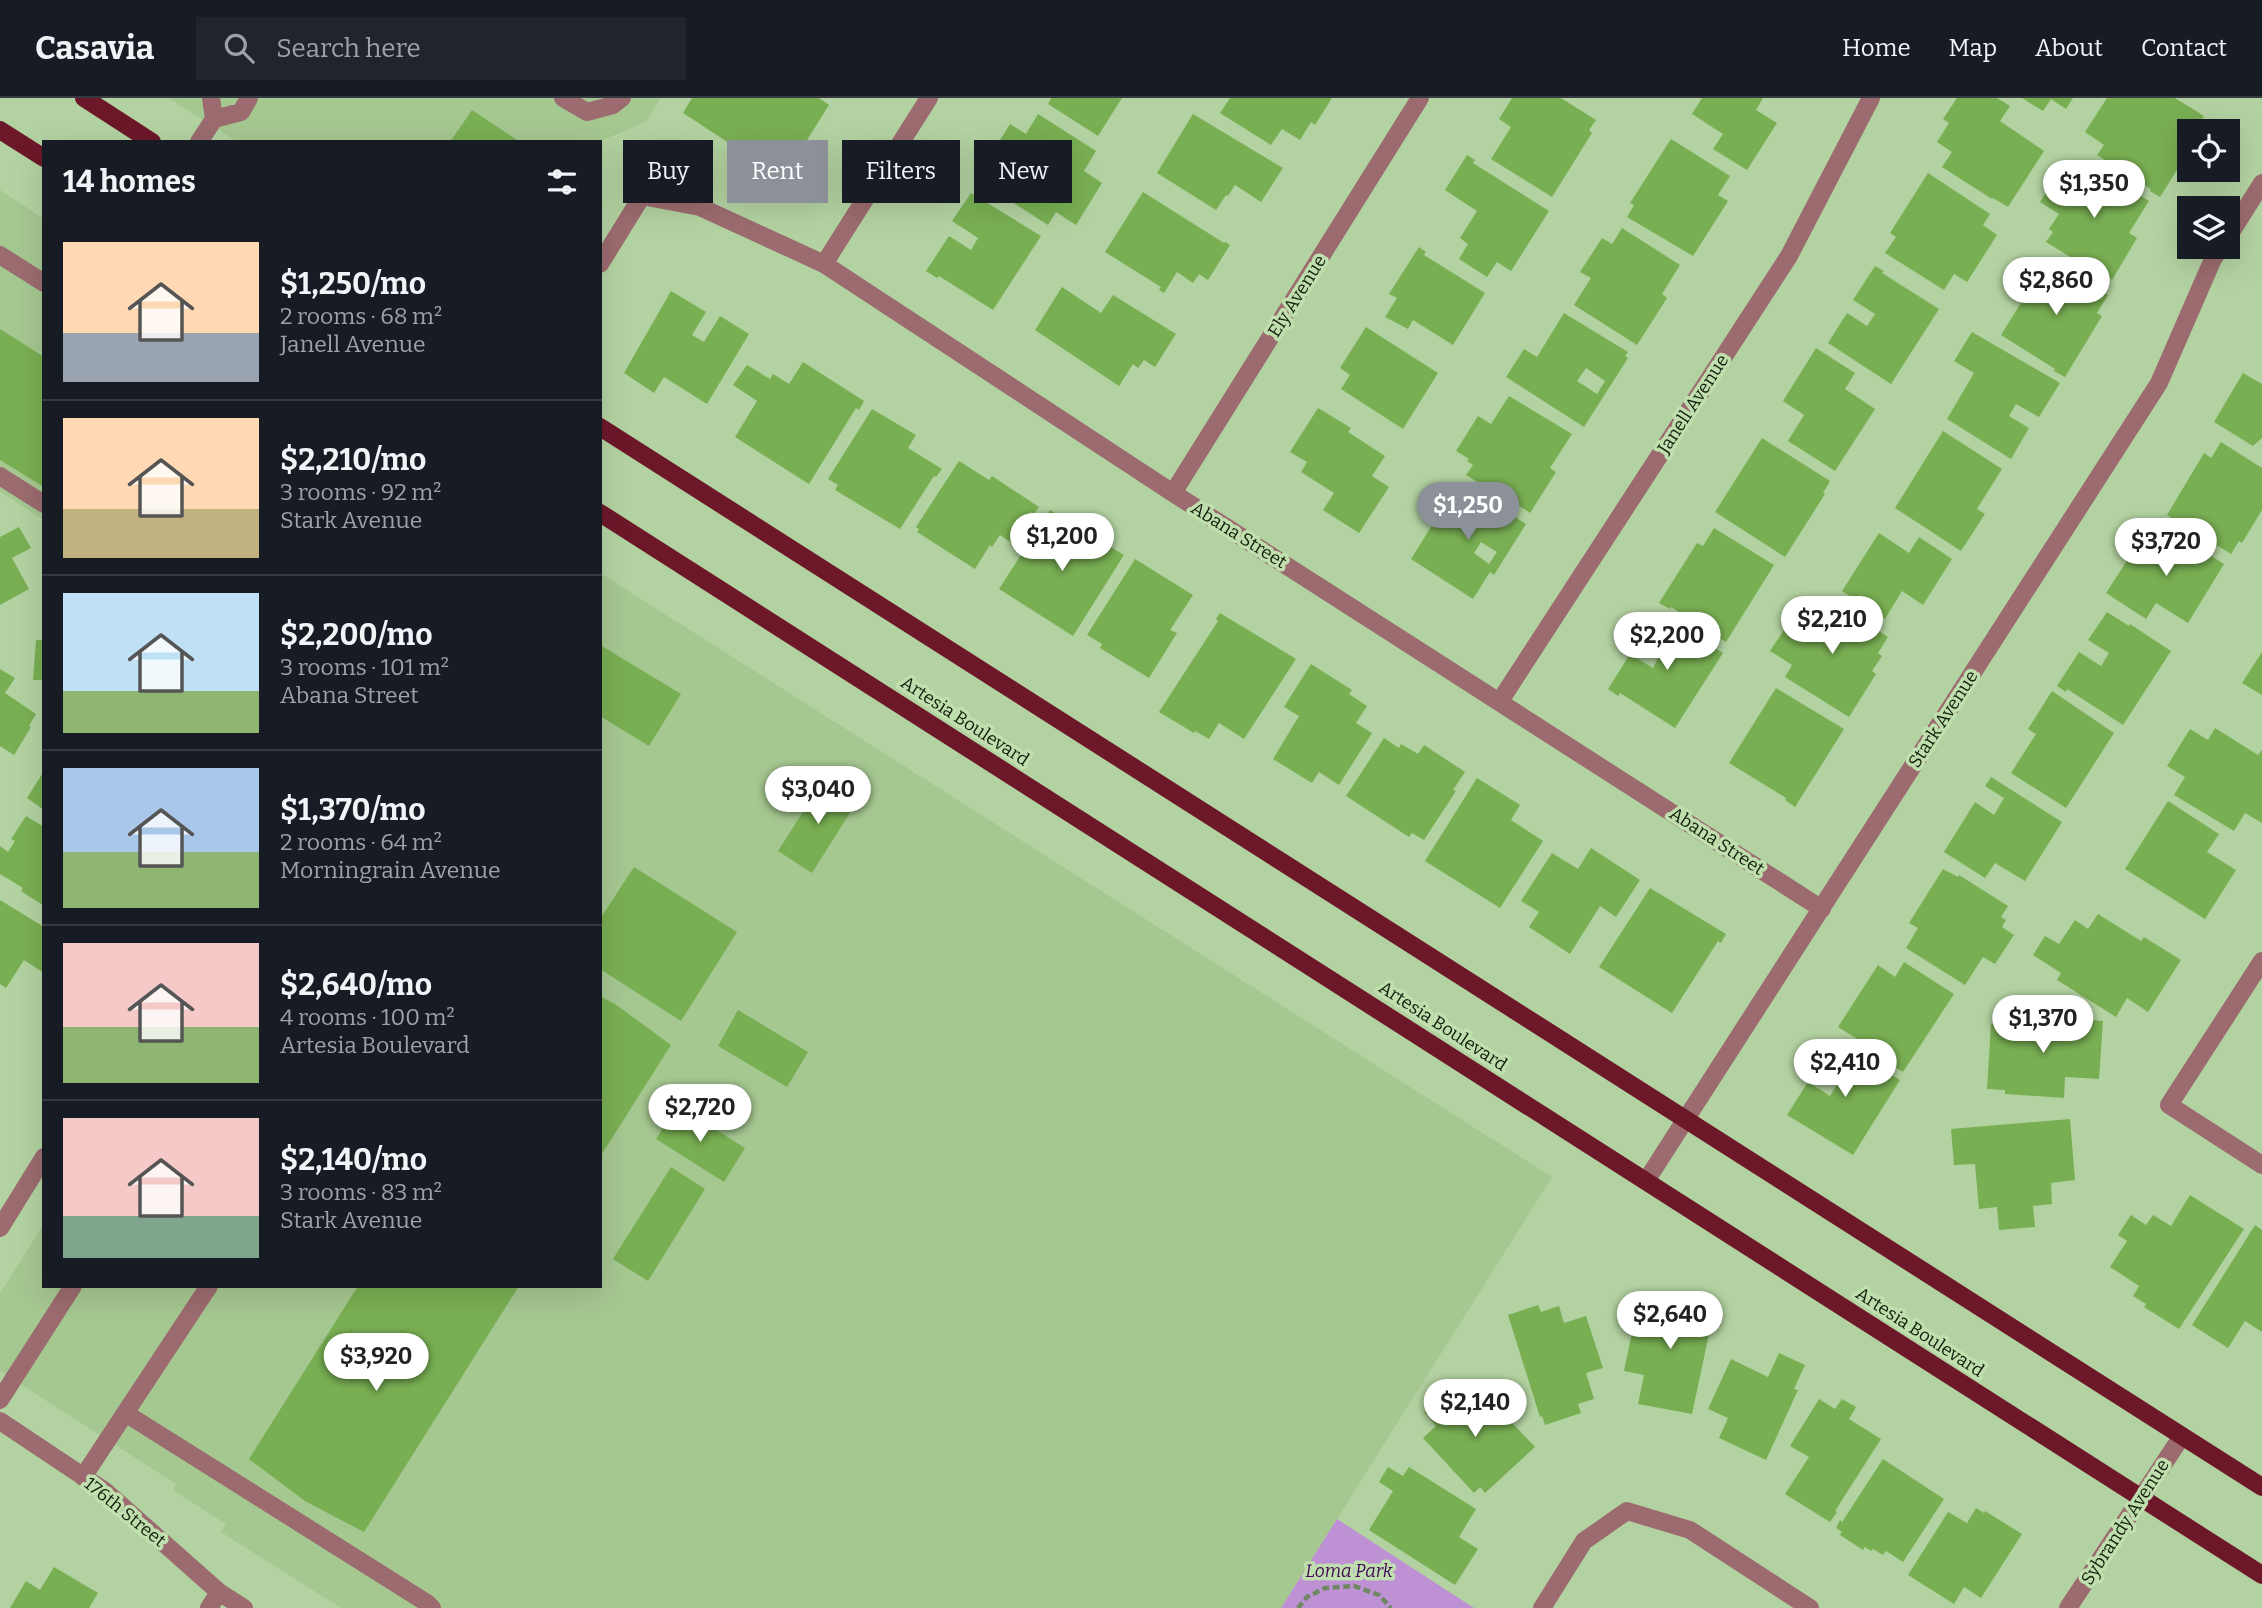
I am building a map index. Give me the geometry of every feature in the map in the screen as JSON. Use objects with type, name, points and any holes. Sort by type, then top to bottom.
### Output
[{"type":"main road","points":[[84,98],[149,140]]},
{"type":"main road","points":[[0,130],[42,157]]},
{"type":"main road","points":[[602,428],[2262,1487]]},
{"type":"main road","name":"Artesia Boulevard","points":[[602,514],[2262,1575]]},
{"type":"street","points":[[200,140],[214,118],[211,98]]},
{"type":"street","points":[[214,118],[241,111],[249,98]]},
{"type":"street","points":[[563,98],[587,112],[613,105],[622,98]]},
{"type":"street","points":[[824,264],[929,98]]},
{"type":"street","name":"Ely Avenue","points":[[1173,493],[1420,98]]},
{"type":"street","name":"Janell Avenue","points":[[1500,701],[1789,256],[1871,98]]},
{"type":"street","points":[[2240,218],[2262,183]]},
{"type":"street","name":"Abana Street","points":[[602,261],[642,196],[700,207],[824,264],[1173,493],[1822,909]]},
{"type":"street","points":[[0,255],[42,282]]},
{"type":"street","name":"Stark Avenue","points":[[1646,1181],[2158,383],[2213,259]]},
{"type":"street","points":[[0,476],[42,503]]},
{"type":"street","points":[[2262,961],[2169,1105],[2262,1165]]},
{"type":"street","points":[[0,1228],[42,1160]]},
{"type":"street","points":[[0,1400],[72,1288]]},
{"type":"street","points":[[83,1477],[208,1288]]},
{"type":"street","points":[[125,1413],[432,1608]]},
{"type":"street","name":"176th Street","points":[[0,1422],[105,1491],[219,1592],[244,1608]]},
{"type":"street","name":"Sybrandy Avenue","points":[[2068,1608],[2182,1436]]},
{"type":"street","points":[[1542,1608],[1584,1541],[1627,1511],[1690,1530],[1810,1608]]},
{"type":"street","points":[[209,1608],[219,1592]]},
{"type":"path","points":[[1298,1608],[1307,1597],[1325,1588],[1354,1586],[1380,1595],[1391,1608]]},
{"type":"shaded area","points":[[168,98],[661,98],[646,122],[602,140],[235,140]]},
{"type":"shaded area","points":[[0,190],[42,218],[42,519],[0,492]]},
{"type":"shaded area","points":[[602,574],[1552,1177],[1281,1608],[341,1608],[221,1532],[226,1524],[173,1490],[176,1484],[0,1371],[0,1293],[42,1227],[42,1288],[602,1288]]},
{"type":"green space","name":"Loma Park","points":[[1337,1519],[1474,1608],[1281,1608]]},
{"type":"building","points":[[692,98],[819,98],[829,105],[807,140],[727,142],[683,113]]},
{"type":"building","points":[[1051,98],[1122,98],[1098,136],[1048,104]]},
{"type":"building","points":[[1230,98],[1332,98],[1315,125],[1311,122],[1300,140],[1282,129],[1271,145],[1220,113]]},
{"type":"building","points":[[1512,98],[1561,98],[1596,120],[1589,130],[1592,133],[1552,197],[1491,159],[1511,127],[1499,119]]},
{"type":"building","points":[[1702,98],[1763,98],[1756,110],[1777,123],[1747,170],[1713,149],[1723,134],[1692,114]]},
{"type":"building","points":[[1957,98],[1997,98],[2010,106],[2000,121],[2044,151],[2008,207],[1942,167],[1952,152],[1937,142],[1949,123],[1943,119]]},
{"type":"building","points":[[2022,98],[2073,98],[2066,109],[2051,99],[2043,111]]},
{"type":"building","points":[[2107,98],[2175,98],[2204,116],[2202,119],[2177,119],[2177,170],[2160,197],[2097,155],[2104,145],[2085,132]]},
{"type":"building","points":[[472,110],[517,140],[451,140]]},
{"type":"building","points":[[1038,114],[1096,151],[1084,171],[1102,183],[1076,225],[1056,212],[1048,225],[1014,203],[1072,203],[1072,140],[1000,140],[1010,124],[1026,134]]},
{"type":"building","points":[[1193,114],[1283,168],[1261,202],[1235,185],[1216,210],[1157,173]]},
{"type":"building","points":[[1671,139],[1730,176],[1718,195],[1728,201],[1693,256],[1627,217],[1634,205],[1630,203]]},
{"type":"building","points":[[1467,155],[1475,160],[1473,163],[1549,211],[1511,271],[1497,262],[1487,277],[1459,259],[1468,244],[1460,238],[1477,211],[1445,190]]},
{"type":"building","points":[[2090,164],[2149,201],[2129,233],[2137,238],[2112,280],[2046,242],[2053,232],[2049,229],[2059,214],[2040,202],[2057,175],[2076,187]]},
{"type":"building","points":[[1928,173],[1990,214],[1983,225],[1997,235],[1967,282],[1954,274],[1944,290],[1885,253],[1896,237],[1890,233]]},
{"type":"building","points":[[1143,192],[1230,245],[1208,280],[1199,274],[1193,283],[1177,272],[1164,293],[1159,290],[1161,287],[1105,252]]},
{"type":"building","points":[[971,193],[974,195],[974,203],[987,203],[1041,236],[993,310],[939,276],[937,278],[926,271],[949,236],[971,250],[978,238],[952,221]]},
{"type":"building","points":[[1622,228],[1680,265],[1662,294],[1667,298],[1637,345],[1574,305],[1591,278],[1580,272],[1602,238],[1612,244]]},
{"type":"building","points":[[1419,247],[1426,252],[1424,255],[1485,293],[1453,345],[1413,320],[1408,329],[1385,317],[1397,298],[1389,294]]},
{"type":"building","points":[[2049,258],[2108,295],[2097,313],[2102,316],[2065,377],[2001,335]]},
{"type":"building","points":[[1875,266],[1939,309],[1891,384],[1828,343],[1847,313],[1867,326],[1875,314],[1853,300]]},
{"type":"building","points":[[1062,287],[1101,313],[1113,295],[1176,334],[1155,367],[1144,360],[1138,368],[1133,364],[1119,386],[1035,330]]},
{"type":"building","points":[[671,291],[706,312],[692,335],[704,342],[720,316],[749,334],[707,404],[664,377],[654,393],[624,373]]},
{"type":"building","points":[[1564,313],[1628,352],[1625,356],[1628,358],[1584,427],[1506,377],[1524,349],[1537,357]],"holes":[[[1586,368],[1605,381],[1597,394],[1577,381]]]},
{"type":"building","points":[[1366,327],[1438,373],[1403,429],[1341,389],[1350,375],[1340,368]]},
{"type":"building","points":[[0,329],[42,356],[42,486],[0,460]]},
{"type":"building","points":[[1972,332],[2060,383],[2039,417],[2016,404],[2009,416],[2029,428],[2011,459],[1947,419],[1974,373],[1954,361]]},
{"type":"building","points":[[1816,348],[1855,373],[1845,389],[1875,409],[1835,471],[1788,441],[1804,415],[1783,401]]},
{"type":"building","points":[[803,362],[864,401],[859,410],[856,408],[809,484],[735,437],[757,401],[733,385],[747,365],[770,379],[773,374],[789,384]]},
{"type":"building","points":[[2243,373],[2262,384],[2262,438],[2253,446],[2214,422]]},
{"type":"building","points":[[1509,396],[1572,434],[1550,468],[1556,472],[1530,513],[1466,475],[1473,465],[1456,451],[1478,416],[1491,424]]},
{"type":"building","points":[[1318,408],[1351,428],[1348,432],[1385,456],[1372,476],[1389,487],[1359,533],[1323,510],[1334,493],[1301,472],[1307,462],[1290,452]]},
{"type":"building","points":[[872,409],[916,435],[908,448],[942,469],[934,476],[900,529],[835,490],[838,485],[828,479]]},
{"type":"building","points":[[1943,431],[2002,469],[1977,509],[1985,514],[1961,551],[1895,508]]},
{"type":"building","points":[[1762,438],[1830,481],[1823,493],[1825,494],[1785,557],[1715,512]]},
{"type":"building","points":[[2221,442],[2262,468],[2262,510],[2242,543],[2239,541],[2231,554],[2167,515],[2204,453],[2211,458]]},
{"type":"building","points":[[959,461],[989,480],[992,476],[1039,507],[1034,514],[1031,512],[1012,543],[1000,535],[992,547],[990,545],[975,569],[917,532],[919,529],[916,527]]},
{"type":"building","points":[[1457,485],[1526,524],[1494,575],[1490,572],[1473,599],[1411,559]],"holes":[[[1481,542],[1497,552],[1489,564],[1474,553]]]},
{"type":"building","points":[[1050,510],[1124,555],[1073,636],[999,589]]},
{"type":"building","points":[[19,527],[31,548],[12,558],[29,589],[0,605],[0,537]]},
{"type":"building","points":[[1714,528],[1774,565],[1726,642],[1671,607],[1670,609],[1659,603],[1697,543],[1703,546]]},
{"type":"building","points":[[2173,532],[2224,564],[2188,623],[2156,603],[2146,619],[2106,593],[2132,553],[2138,557],[2149,539],[2163,547]]},
{"type":"building","points":[[1879,533],[1909,553],[1919,537],[1952,559],[1923,605],[1902,591],[1885,619],[1842,591]]},
{"type":"building","points":[[1135,559],[1193,595],[1170,630],[1177,633],[1149,678],[1100,648],[1102,644],[1087,635]]},
{"type":"building","points":[[1828,599],[1888,637],[1878,653],[1882,656],[1872,671],[1876,674],[1849,717],[1785,677],[1792,665],[1770,651],[1792,618],[1809,628]]},
{"type":"building","points":[[2107,612],[2171,651],[2123,725],[2067,689],[2066,692],[2057,686],[2079,652],[2101,666],[2109,653],[2088,640]]},
{"type":"building","points":[[1220,613],[1296,659],[1244,739],[1219,723],[1209,739],[1159,712],[1218,621],[1216,619]]},
{"type":"building","points":[[1658,614],[1723,653],[1675,728],[1620,693],[1618,696],[1608,689],[1630,654],[1653,668],[1659,656],[1639,643]]},
{"type":"building","points":[[36,640],[42,640],[42,680],[33,680]]},
{"type":"building","points":[[602,646],[681,694],[649,746],[602,717]]},
{"type":"building","points":[[2262,652],[2262,695],[2242,683]]},
{"type":"building","points":[[1311,664],[1352,690],[1349,694],[1367,706],[1356,723],[1372,733],[1339,785],[1319,772],[1312,783],[1273,759],[1299,716],[1284,707]]},
{"type":"building","points":[[0,669],[15,678],[5,693],[36,714],[14,755],[0,746]]},
{"type":"building","points":[[1776,688],[1844,729],[1795,807],[1785,800],[1786,798],[1729,763]]},
{"type":"building","points":[[2052,691],[2114,733],[2066,808],[2011,773],[2036,734],[2028,729]]},
{"type":"building","points":[[2215,728],[2258,755],[2262,750],[2262,823],[2245,813],[2234,831],[2174,795],[2185,777],[2167,766],[2190,729],[2208,740]]},
{"type":"building","points":[[1384,738],[1399,748],[1401,744],[1418,754],[1424,745],[1465,772],[1453,790],[1456,791],[1424,840],[1412,833],[1409,837],[1346,796]]},
{"type":"building","points":[[42,774],[42,809],[27,798]]},
{"type":"building","points":[[1991,777],[2062,822],[2025,881],[1995,863],[1985,878],[1944,852],[1975,802],[1994,815],[2004,798],[1985,786]]},
{"type":"building","points":[[1477,778],[1520,805],[1511,820],[1543,841],[1500,908],[1425,861]]},
{"type":"building","points":[[824,779],[858,800],[812,873],[778,851]]},
{"type":"building","points":[[2168,801],[2219,834],[2207,852],[2236,870],[2205,919],[2125,869]]},
{"type":"building","points":[[26,816],[42,826],[42,905],[21,891],[23,888],[0,874],[0,846],[8,852],[15,841],[11,839]]},
{"type":"building","points":[[1591,848],[1640,880],[1616,917],[1600,906],[1570,954],[1529,927],[1539,912],[1521,901],[1552,853],[1578,869]]},
{"type":"building","points":[[634,867],[737,932],[681,1021],[602,970],[602,916]]},
{"type":"building","points":[[1943,869],[1958,877],[1959,875],[2008,906],[2001,917],[2006,920],[2002,927],[2014,935],[1995,964],[1983,957],[1965,985],[1906,948],[1918,928],[1909,923]]},
{"type":"building","points":[[1650,888],[1726,934],[1721,943],[1718,941],[1672,1013],[1599,967]]},
{"type":"building","points":[[0,900],[42,926],[42,972],[24,960],[6,988],[0,984]]},
{"type":"building","points":[[2098,914],[2141,941],[2144,937],[2181,960],[2148,1012],[2127,998],[2116,1017],[2057,980],[2061,973],[2033,955],[2045,936],[2059,944],[2075,920],[2088,929]]},
{"type":"building","points":[[1904,962],[1954,994],[1903,1072],[1838,1027],[1878,965],[1895,977]]},
{"type":"building","points":[[602,997],[671,1045],[602,1154]]},
{"type":"building","points":[[738,1010],[808,1052],[787,1087],[718,1046]]},
{"type":"building","points":[[2008,1015],[2103,1021],[2099,1079],[2065,1077],[2064,1098],[2005,1094],[2005,1090],[1987,1089],[1991,1024],[2008,1025]]},
{"type":"building","points":[[1835,1041],[1900,1080],[1853,1155],[1787,1115],[1808,1082],[1830,1096],[1838,1083],[1817,1070]]},
{"type":"building","points":[[677,1105],[745,1148],[724,1182],[656,1139]]},
{"type":"building","points":[[2070,1119],[2075,1180],[2051,1183],[2052,1204],[2033,1206],[2035,1227],[1999,1230],[1997,1207],[1979,1209],[1975,1164],[1954,1165],[1951,1129]]},
{"type":"building","points":[[671,1167],[705,1189],[648,1281],[613,1259]]},
{"type":"building","points":[[2190,1195],[2244,1229],[2179,1329],[2144,1307],[2146,1304],[2133,1296],[2139,1286],[2110,1267],[2127,1241],[2118,1235],[2131,1215],[2146,1225],[2153,1215],[2171,1226]]},
{"type":"building","points":[[2255,1225],[2262,1230],[2262,1332],[2245,1321],[2228,1348],[2192,1325]]},
{"type":"building","points":[[357,1288],[518,1288],[364,1532],[305,1501],[249,1459]]},
{"type":"building","points":[[1667,1296],[1715,1306],[1692,1414],[1638,1404],[1644,1375],[1624,1371],[1639,1299],[1665,1304]]},
{"type":"building","points":[[1538,1305],[1541,1312],[1559,1306],[1564,1323],[1586,1316],[1603,1368],[1586,1373],[1594,1399],[1578,1404],[1581,1413],[1545,1425],[1542,1416],[1540,1417],[1508,1315]]},
{"type":"building","points":[[1779,1353],[1805,1365],[1794,1389],[1798,1390],[1766,1460],[1719,1438],[1728,1418],[1708,1409],[1731,1359],[1768,1377]]},
{"type":"building","points":[[1477,1386],[1535,1447],[1485,1493],[1480,1487],[1474,1493],[1423,1438],[1436,1426],[1424,1412],[1450,1389],[1461,1401]]},
{"type":"building","points":[[1819,1399],[1835,1409],[1842,1399],[1856,1407],[1849,1419],[1881,1439],[1830,1522],[1785,1494],[1809,1457],[1790,1446]]},
{"type":"building","points":[[1883,1459],[1944,1499],[1903,1562],[1886,1551],[1883,1555],[1865,1547],[1863,1550],[1840,1535],[1842,1532],[1836,1528]]},
{"type":"building","points":[[1388,1467],[1403,1476],[1409,1467],[1476,1509],[1459,1537],[1478,1549],[1455,1585],[1369,1530],[1393,1491],[1379,1482]]},
{"type":"building","points":[[1976,1508],[2022,1534],[1981,1598],[1964,1587],[1954,1604],[1908,1575],[1948,1512],[1967,1523]]},
{"type":"building","points":[[54,1567],[98,1593],[89,1608],[10,1608],[26,1581],[40,1590]]}]
